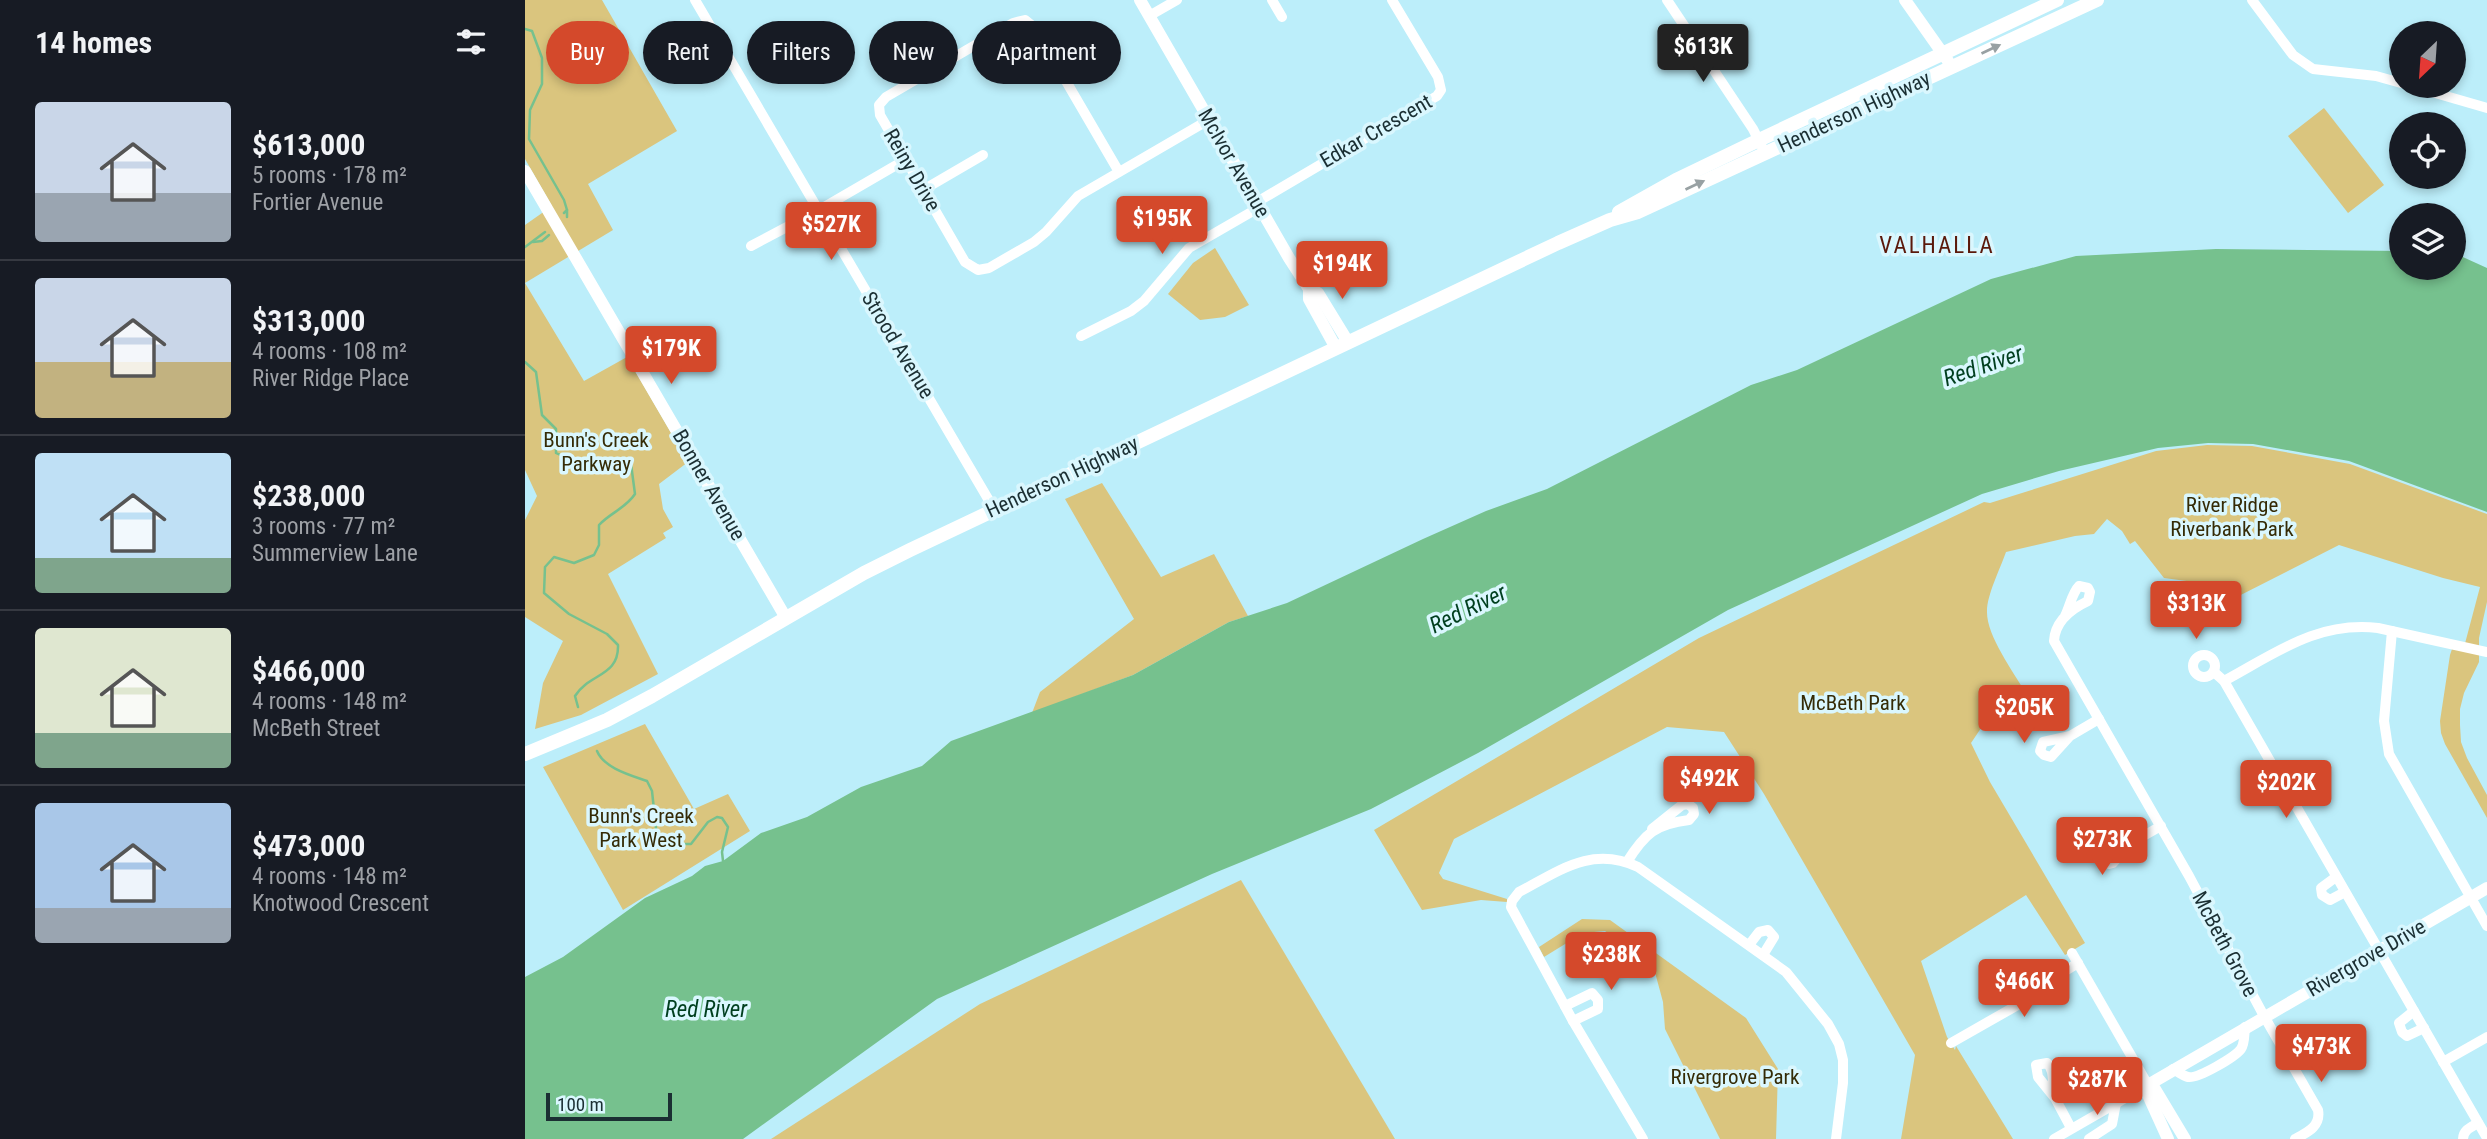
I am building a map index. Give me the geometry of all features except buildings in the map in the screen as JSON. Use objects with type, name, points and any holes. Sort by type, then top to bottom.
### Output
[{"type":"main road","name":"Henderson Highway","points":[[525,754],[618,714],[864,573],[994,509],[1610,220],[1638,212],[2035,5],[2057,0]]},
{"type":"main road","name":"Henderson Highway","points":[[1762,146],[1952,67],[2097,0]]},
{"type":"street","name":"Strood Avenue","points":[[695,0],[994,509]]},
{"type":"street","name":"McIvor Avenue","points":[[1140,0],[1309,289],[1318,293],[1342,345]]},
{"type":"street","points":[[1149,16],[1177,0]]},
{"type":"street","points":[[1272,0],[1282,18]]},
{"type":"street","points":[[1667,0],[1762,146]]},
{"type":"street","points":[[1905,0],[1952,67]]},
{"type":"street","points":[[2252,0],[2293,55],[2313,69],[2389,80]]},
{"type":"street","name":"Edkar Crescent","points":[[1258,204],[1437,96],[1441,90],[1438,77],[1395,1]]},
{"type":"street","points":[[2035,5],[2048,23]]},
{"type":"street","name":"Reiny Drive","points":[[1119,172],[1035,28],[1025,20],[1013,23],[886,97],[879,105],[880,115],[965,262],[978,270],[989,268],[1034,242],[1079,196],[1209,119]]},
{"type":"street","points":[[2452,98],[2487,108]]},
{"type":"street","points":[[923,190],[983,155]]},
{"type":"street","points":[[751,246],[818,211],[905,160]]},
{"type":"street","name":"Bonner Avenue","points":[[525,171],[786,618]]},
{"type":"street","points":[[1081,336],[1131,311],[1144,301],[1189,248],[1258,204]]},
{"type":"street","name":"McBeth Grove","points":[[2065,615],[2055,632],[2054,641],[2161,826],[2318,1110],[2319,1118],[2315,1126],[2295,1139]]},
{"type":"street","points":[[2224,681],[2294,642],[2332,628],[2362,626],[2487,652]]},
{"type":"street","points":[[2392,631],[2384,721],[2389,754],[2487,926]]},
{"type":"street","points":[[2214,672],[2224,681],[2487,1139]]},
{"type":"street","points":[[2070,736],[2099,719]]},
{"type":"street","points":[[2274,769],[2260,778],[2259,784],[2267,791],[2283,784]]},
{"type":"street","points":[[2131,843],[2161,826]]},
{"type":"street","points":[[1627,862],[1652,830]]},
{"type":"street","points":[[1643,1139],[1573,1021],[1511,907],[1519,892],[1579,862],[1601,858],[1627,862],[1638,867],[1794,979],[1828,1024],[1839,1044],[1843,1060],[1843,1083],[1836,1139]]},
{"type":"street","points":[[2336,877],[2321,888],[2322,895],[2330,900],[2345,892]]},
{"type":"street","name":"Rivergrove Drive","points":[[2054,1139],[2487,888]]},
{"type":"street","points":[[1749,945],[1759,932],[1771,932],[1773,941],[1763,955]]},
{"type":"street","points":[[2072,953],[2148,1085],[2148,1095],[2168,1139]]},
{"type":"street","points":[[1951,1043],[2037,994],[2057,976],[2078,963]]},
{"type":"street","points":[[1565,1006],[1592,993],[1598,1000],[1598,1009],[1573,1021]]},
{"type":"street","points":[[2414,1011],[2399,1023],[2402,1032],[2407,1036],[2424,1028]]},
{"type":"street","points":[[2173,1069],[2188,1077],[2197,1076],[2225,1060],[2240,1050],[2245,1027]]},
{"type":"street","points":[[2443,1062],[2487,1037]]},
{"type":"street","points":[[2148,1085],[2155,1089],[2185,1139]]},
{"type":"street","points":[[2055,1098],[2071,1128]]},
{"type":"street","points":[[2089,1139],[2112,1124],[2116,1103]]},
{"type":"street","points":[[2463,1139],[2467,1129],[2478,1123]]},
{"type":"green space","points":[[525,0],[602,0],[614,21],[546,21],[546,84],[629,84],[629,47],[643,72],[643,84],[650,84],[677,131],[588,184],[613,230],[525,283],[525,225],[552,206],[525,159]]},
{"type":"green space","points":[[2324,108],[2384,185],[2348,213],[2288,136]]},
{"type":"green space","points":[[1215,248],[1249,305],[1225,317],[1200,320],[1168,294],[1193,263]]},
{"type":"green space","name":"Bunn's Creek Parkway","points":[[525,283],[584,381],[627,357],[688,462],[659,484],[663,509],[673,527],[663,533],[666,538],[608,574],[658,674],[581,715],[535,729],[543,683],[563,641],[525,617],[525,520],[537,496],[525,470]]},
{"type":"green space","name":"McBeth Park","points":[[2207,445],[2252,446],[2350,464],[2487,514],[2487,602],[2479,638],[2479,662],[2464,693],[2460,725],[2461,742],[2467,758],[2487,795],[2487,818],[2445,744],[2440,721],[2450,655],[2452,649],[2463,651],[2480,587],[2339,545],[2221,605],[2209,584],[2164,578],[2135,541],[2130,544],[2122,531],[2107,519],[2094,534],[2006,552],[1989,597],[1988,621],[2001,653],[2025,692],[2006,691],[1971,743],[1990,782],[2085,943],[2065,955],[2026,895],[1921,961],[1947,1037],[1955,1050],[1956,1046],[2013,1139],[1901,1139],[1915,1055],[1764,794],[1724,732],[1667,727],[1454,839],[1439,873],[1443,879],[1507,899],[1507,902],[1481,900],[1422,910],[1374,830],[1699,638],[1984,502],[1990,503],[2156,451]]},
{"type":"green space","points":[[1102,483],[1161,577],[1214,554],[1248,616],[1229,622],[1133,675],[1032,713],[1040,692],[1134,619],[1065,499]]},
{"type":"green space","name":"Bunn's Creek Park West","points":[[645,724],[694,809],[728,794],[750,831],[623,910],[543,767]]},
{"type":"green space","points":[[1241,880],[1395,1139],[771,1139],[980,1004]]},
{"type":"green space","name":"Rivergrove Park","points":[[1582,919],[1610,920],[1746,1018],[1778,1069],[1776,1139],[1720,1139],[1665,1029],[1663,1002],[1653,965],[1605,931],[1583,933],[1544,957],[1539,947]]},
{"type":"water","name":"Red River","points":[[2216,249],[2389,251],[2389,280],[2466,280],[2466,258],[2487,268],[2487,512],[2349,461],[2253,444],[2208,443],[2158,448],[2059,471],[1982,494],[1728,610],[1478,753],[1371,809],[1212,874],[937,999],[743,1139],[525,1139],[525,977],[563,957],[645,898],[692,876],[705,866],[723,861],[761,833],[807,817],[861,787],[922,766],[951,741],[1133,675],[1229,622],[1287,603],[1486,511],[1547,489],[1751,385],[1797,370],[1991,279],[2076,256]]},
{"type":"waterway","points":[[525,29],[532,31],[542,58],[542,84],[530,110],[529,139],[564,200],[567,210],[564,213]]},
{"type":"waterway","points":[[567,210],[567,217]]},
{"type":"waterway","points":[[525,247],[545,232]]},
{"type":"waterway","points":[[533,242],[542,241],[549,235]]},
{"type":"waterway","points":[[525,362],[536,372],[542,415],[556,429],[556,453],[576,459],[613,459],[631,464],[635,494],[599,525],[599,545],[594,555],[574,563],[554,557],[545,567],[544,593],[569,614],[607,634],[618,645],[617,655],[609,669],[575,696],[578,707]]},
{"type":"waterway","points":[[597,751],[611,766],[647,781],[652,791],[657,838],[662,844],[691,844],[708,822],[717,817],[722,818],[728,827],[722,852],[723,861]]},
{"type":"district","name":"VALHALLA","points":[[1937,245]]},
{"type":"park label","name":"River Ridge Riverbank Park","points":[[2232,517]]}]
